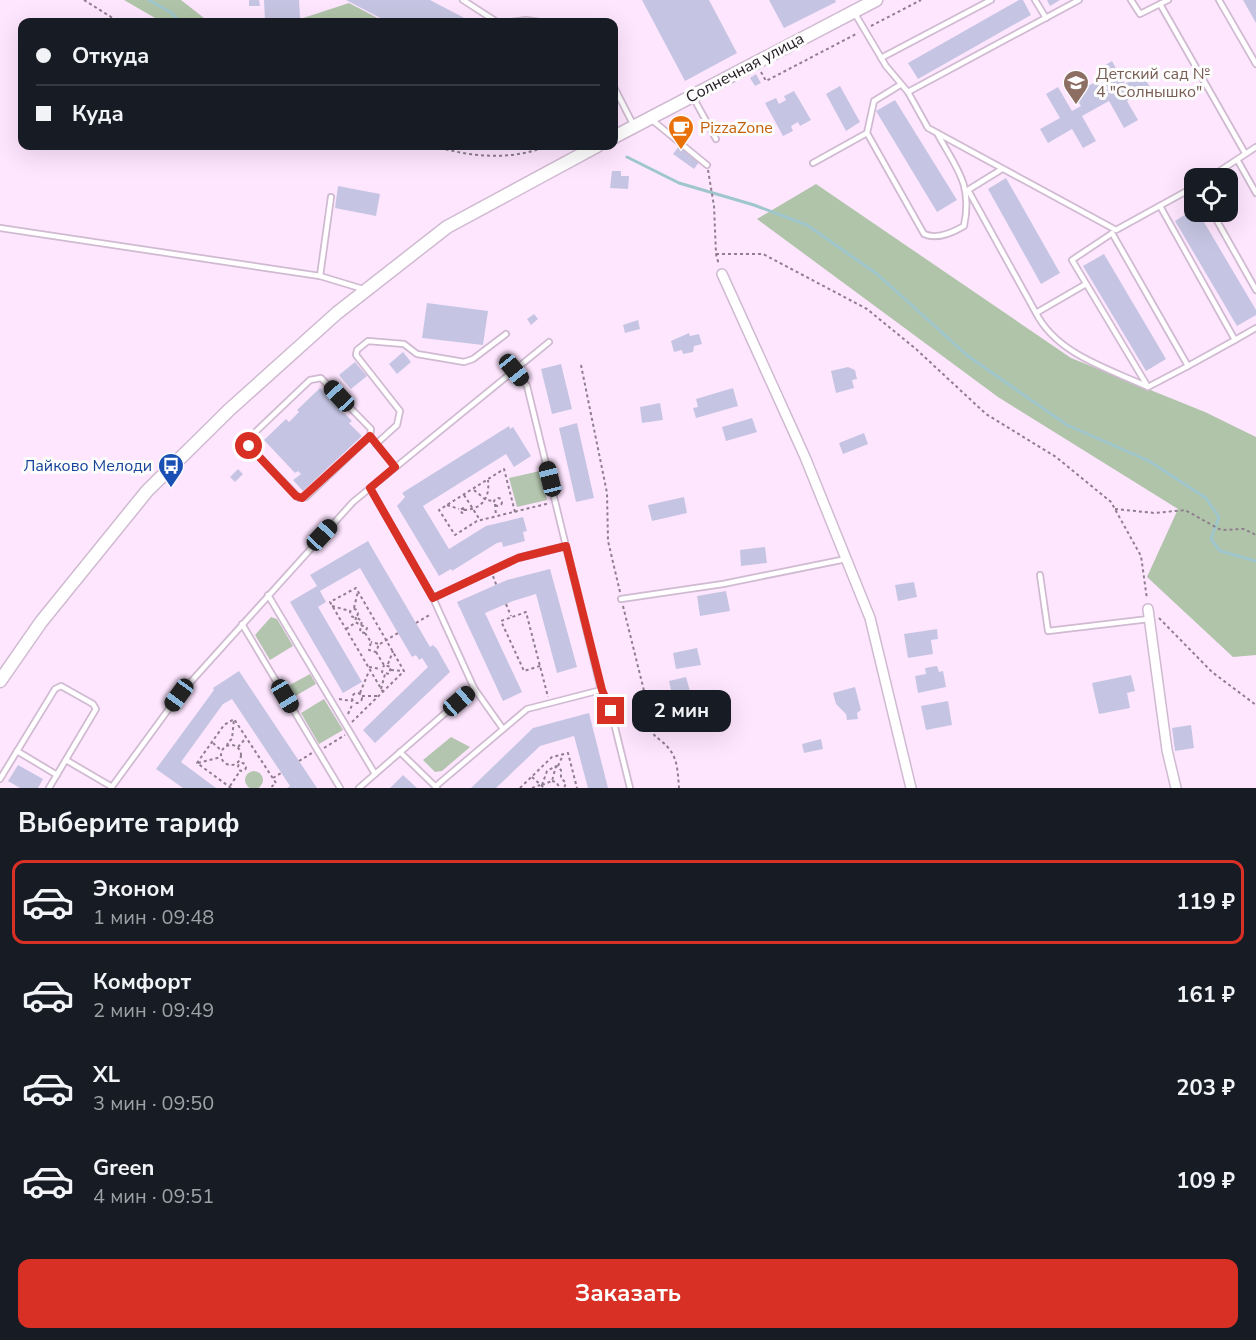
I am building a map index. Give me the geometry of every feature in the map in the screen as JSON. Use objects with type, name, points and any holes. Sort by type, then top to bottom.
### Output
[{"type":"street","name":"Солнечная улица","points":[[618,135],[876,0]]},
{"type":"street","points":[[0,681],[41,622],[147,491],[228,410],[366,289],[447,227],[550,169],[589,150]]},
{"type":"street","points":[[722,274],[805,457],[870,618],[911,788]]},
{"type":"street","points":[[1148,609],[1167,750],[1176,788]]},
{"type":"lane","points":[[463,0],[490,18]]},
{"type":"lane","points":[[882,58],[991,0]]},
{"type":"lane","points":[[1035,0],[1046,18]]},
{"type":"lane","points":[[908,92],[1079,0]]},
{"type":"lane","points":[[1131,0],[1140,14],[1168,0]]},
{"type":"lane","points":[[1219,0],[1256,64]]},
{"type":"lane","points":[[1160,4],[1245,153]]},
{"type":"lane","points":[[854,11],[882,58],[900,85],[908,92],[928,128],[1114,232],[1188,366]]},
{"type":"lane","points":[[900,85],[874,101],[867,133],[924,234],[940,236],[964,226],[968,190]]},
{"type":"lane","points":[[618,95],[634,126]]},
{"type":"lane","points":[[692,96],[716,139]]},
{"type":"lane","points":[[650,118],[707,165]]},
{"type":"lane","points":[[813,163],[867,133]]},
{"type":"lane","points":[[937,133],[1047,332],[1070,351],[1148,387]]},
{"type":"lane","points":[[1226,168],[1256,147]]},
{"type":"lane","points":[[1238,161],[1256,193]]},
{"type":"lane","points":[[968,190],[1002,168]]},
{"type":"lane","points":[[1148,387],[1072,260],[1114,232],[1184,193]]},
{"type":"lane","points":[[320,276],[331,197]]},
{"type":"lane","points":[[1160,206],[1235,340]]},
{"type":"lane","points":[[1218,222],[1256,290]]},
{"type":"lane","points":[[0,228],[320,276],[366,289]]},
{"type":"lane","points":[[1036,313],[1086,284]]},
{"type":"lane","points":[[1148,387],[1256,328]]},
{"type":"lane","points":[[376,444],[397,425],[400,411],[356,356],[357,350],[371,341],[404,344],[417,354],[464,362],[473,359],[506,334]]},
{"type":"lane","points":[[66,760],[112,787],[179,695],[353,501],[549,342]]},
{"type":"lane","points":[[514,370],[527,386],[602,690],[611,711],[630,788]]},
{"type":"lane","points":[[370,436],[302,498],[296,496],[249,446],[247,440],[310,380],[321,378],[370,429],[370,436],[395,467]]},
{"type":"lane","points":[[370,488],[439,609],[474,688],[503,729]]},
{"type":"lane","points":[[433,598],[518,558],[566,546]]},
{"type":"lane","points":[[621,599],[723,584],[846,559]]},
{"type":"lane","points":[[1040,575],[1048,631],[1149,619]]},
{"type":"lane","points":[[268,595],[375,774]]},
{"type":"lane","points":[[242,624],[340,788]]},
{"type":"lane","points":[[0,779],[54,689],[61,686],[93,704],[96,710],[49,788]]},
{"type":"lane","points":[[359,788],[474,688]]},
{"type":"lane","points":[[400,752],[437,787],[528,709],[602,690]]},
{"type":"lane","points":[[17,751],[57,775]]},
{"type":"path","points":[[84,0],[113,18]]},
{"type":"path","points":[[756,62],[765,81],[921,0]]},
{"type":"path","points":[[448,150],[484,156],[537,150]]},
{"type":"path","points":[[707,165],[714,206],[716,254],[722,274]]},
{"type":"path","points":[[716,254],[762,254],[867,309],[916,349],[986,414],[1056,457],[1111,502],[1141,556],[1148,609],[1212,672],[1256,705]]},
{"type":"path","points":[[581,365],[607,493],[608,541],[650,715],[652,736],[670,751],[678,770],[679,788]]},
{"type":"path","points":[[514,512],[504,469],[439,510],[455,535],[480,520],[514,512],[555,502]]},
{"type":"path","points":[[447,505],[460,510],[473,509],[486,500],[489,490],[488,479]]},
{"type":"path","points":[[473,489],[486,500],[495,503]]},
{"type":"path","points":[[464,495],[480,520]]},
{"type":"path","points":[[496,516],[497,498],[501,501],[511,498]]},
{"type":"path","points":[[1115,509],[1155,513],[1185,510],[1221,530],[1244,529],[1256,535]]},
{"type":"path","points":[[382,691],[330,602],[356,588],[404,671]]},
{"type":"path","points":[[350,611],[354,608],[358,591]]},
{"type":"path","points":[[506,604],[512,616]]},
{"type":"path","points":[[332,606],[350,611]]},
{"type":"path","points":[[354,608],[358,612],[356,623]]},
{"type":"path","points":[[416,623],[439,609]]},
{"type":"path","points":[[350,611],[351,616],[361,618],[360,632],[365,633],[371,642],[378,644],[398,633]]},
{"type":"path","points":[[540,666],[524,671],[501,621],[526,612],[550,703]]},
{"type":"path","points":[[365,633],[367,627],[376,622]]},
{"type":"path","points":[[346,629],[356,623]]},
{"type":"path","points":[[356,623],[367,627]]},
{"type":"path","points":[[361,655],[369,650],[371,642]]},
{"type":"path","points":[[376,652],[378,644]]},
{"type":"path","points":[[369,650],[376,652],[391,670]]},
{"type":"path","points":[[369,668],[381,669],[386,665],[393,651]]},
{"type":"path","points":[[336,699],[358,702],[369,668]]},
{"type":"path","points":[[381,669],[385,674]]},
{"type":"path","points":[[382,691],[385,674],[391,670],[404,671]]},
{"type":"path","points":[[299,761],[348,730],[382,691],[404,671]]},
{"type":"path","points":[[348,718],[354,695],[374,694],[378,697]]},
{"type":"path","points":[[234,719],[276,783],[270,788]]},
{"type":"path","points":[[197,763],[230,788],[240,771],[241,754],[232,740],[234,719]]},
{"type":"path","points":[[197,763],[224,725],[234,719]]},
{"type":"path","points":[[227,746],[236,747],[246,738]]},
{"type":"path","points":[[221,757],[222,751],[232,740]]},
{"type":"path","points":[[212,742],[222,751]]},
{"type":"path","points":[[520,788],[552,757],[568,753],[577,788]]},
{"type":"path","points":[[532,788],[552,781],[563,754]]},
{"type":"path","points":[[197,763],[221,757]]},
{"type":"path","points":[[221,757],[229,765],[247,766],[245,771],[240,771]]},
{"type":"path","points":[[557,766],[561,778],[566,783]]},
{"type":"path","points":[[542,786],[547,771],[557,766]]},
{"type":"path","points":[[273,778],[281,773]]},
{"type":"path","points":[[532,777],[542,786],[551,788]]},
{"type":"path","points":[[566,783],[575,780]]},
{"type":"path","points":[[552,781],[556,782],[560,788]]},
{"type":"path","points":[[565,788],[566,783]]},
{"type":"green space","points":[[124,0],[181,0],[204,18],[155,18]]},
{"type":"green space","points":[[349,3],[377,18],[303,18]]},
{"type":"green space","points":[[816,184],[1071,358],[1205,412],[1256,437],[1256,655],[1233,657],[1147,577],[1178,509],[998,397],[757,219]]},
{"type":"green space","points":[[540,471],[547,500],[517,507],[509,478]]},
{"type":"green space","points":[[271,617],[277,619],[293,646],[270,660],[255,635]]},
{"type":"green space","points":[[310,674],[316,684],[292,698],[286,687]]},
{"type":"green space","points":[[324,699],[343,730],[319,744],[301,713]]},
{"type":"green space","points":[[451,737],[470,747],[442,771],[435,772],[423,760]]},
{"type":"green space","points":[[254,771],[262,777],[262,783],[257,788],[248,786],[245,780],[248,774]]},
{"type":"building","points":[[249,0],[259,0],[260,6],[249,6]]},
{"type":"building","points":[[264,0],[299,0],[300,18],[265,18]]},
{"type":"building","points":[[346,0],[430,0],[464,18],[380,18]]},
{"type":"building","points":[[642,0],[709,0],[737,53],[685,81]]},
{"type":"building","points":[[769,0],[835,0],[836,2],[784,28]]},
{"type":"building","points":[[1019,0],[1023,0],[1031,15],[918,79],[908,63]]},
{"type":"building","points":[[1047,0],[1060,0],[1050,6]]},
{"type":"building","points":[[1243,0],[1256,0],[1256,23]]},
{"type":"building","points":[[1112,61],[1125,84],[1142,74],[1150,87],[1127,101],[1138,120],[1124,128],[1109,101],[1082,116],[1096,141],[1083,148],[1072,129],[1048,143],[1040,129],[1060,118],[1046,94],[1058,87],[1072,111],[1081,106],[1074,94],[1097,81],[1103,92],[1108,89],[1097,70]]},
{"type":"building","points":[[756,74],[761,83],[755,86],[750,78]]},
{"type":"building","points":[[840,86],[860,122],[846,131],[826,94]]},
{"type":"building","points":[[794,91],[811,120],[800,126],[798,122],[791,126],[793,131],[783,136],[765,103],[776,98],[779,104],[786,100],[784,96]]},
{"type":"building","points":[[895,100],[957,200],[937,212],[876,111]]},
{"type":"building","points":[[679,146],[699,162],[694,169],[673,154]]},
{"type":"building","points":[[612,171],[621,171],[621,176],[629,176],[628,189],[610,188]]},
{"type":"building","points":[[1006,178],[1060,273],[1041,284],[988,189]]},
{"type":"building","points":[[338,186],[380,194],[376,216],[335,208]]},
{"type":"building","points":[[1184,215],[1184,222],[1204,222],[1256,310],[1256,315],[1237,326],[1175,221]]},
{"type":"building","points":[[1104,254],[1166,359],[1146,371],[1083,266]]},
{"type":"building","points":[[427,303],[488,311],[483,345],[422,338]]},
{"type":"building","points":[[534,314],[538,319],[531,325],[527,319]]},
{"type":"building","points":[[638,320],[640,329],[625,333],[623,325]]},
{"type":"building","points":[[689,333],[690,336],[699,334],[702,344],[694,346],[693,352],[683,354],[682,350],[674,352],[671,341]]},
{"type":"building","points":[[403,352],[411,362],[397,374],[389,364]]},
{"type":"building","points":[[355,362],[367,376],[351,389],[339,375]]},
{"type":"building","points":[[561,364],[572,409],[552,414],[541,369]]},
{"type":"building","points":[[848,367],[855,370],[857,379],[852,380],[854,388],[836,393],[831,371]]},
{"type":"building","points":[[320,388],[352,421],[349,423],[362,436],[303,491],[293,480],[301,474],[298,471],[295,473],[264,440],[286,419],[289,422],[299,412],[297,410]]},
{"type":"building","points":[[733,388],[738,406],[696,418],[693,408],[698,407],[696,399]]},
{"type":"building","points":[[660,403],[663,420],[642,423],[640,407]]},
{"type":"building","points":[[752,418],[757,432],[726,441],[722,427]]},
{"type":"building","points":[[577,423],[594,498],[576,502],[559,428]]},
{"type":"building","points":[[509,426],[510,429],[513,427],[531,456],[514,467],[506,454],[423,506],[449,549],[486,526],[523,517],[527,531],[523,532],[525,541],[503,547],[502,542],[497,543],[452,571],[451,569],[439,576],[397,506],[405,497],[402,493]]},
{"type":"building","points":[[864,433],[868,444],[843,454],[839,443]]},
{"type":"building","points":[[238,469],[243,474],[235,482],[230,477]]},
{"type":"building","points":[[684,497],[687,513],[652,521],[648,505]]},
{"type":"building","points":[[368,541],[430,647],[433,645],[437,649],[450,672],[375,743],[363,730],[428,667],[422,658],[419,660],[416,655],[412,657],[360,568],[320,591],[326,602],[318,607],[362,682],[343,693],[290,602],[317,586],[310,575]]},
{"type":"building","points":[[765,547],[767,563],[741,566],[740,550]]},
{"type":"building","points":[[550,569],[577,667],[557,673],[536,594],[485,613],[522,692],[503,701],[457,602],[507,580]]},
{"type":"building","points":[[914,582],[917,597],[898,601],[895,585]]},
{"type":"building","points":[[726,591],[730,611],[700,616],[697,596]]},
{"type":"building","points":[[937,629],[938,639],[931,640],[933,654],[908,658],[904,634]]},
{"type":"building","points":[[697,648],[701,665],[676,669],[673,653]]},
{"type":"building","points":[[937,666],[939,672],[943,671],[946,687],[918,693],[915,676],[926,674],[925,668]]},
{"type":"building","points":[[239,671],[317,788],[287,788],[290,786],[232,699],[223,704],[181,762],[216,788],[183,788],[156,769],[214,690],[213,688]]},
{"type":"building","points":[[1131,675],[1135,691],[1127,693],[1130,708],[1099,714],[1092,683]]},
{"type":"building","points":[[686,677],[693,702],[662,714],[656,694],[671,690],[669,681]]},
{"type":"building","points":[[855,687],[861,710],[857,713],[858,719],[847,720],[846,714],[836,704],[833,693]]},
{"type":"building","points":[[948,701],[952,725],[926,730],[921,706]]},
{"type":"building","points":[[589,713],[608,788],[588,788],[574,736],[540,746],[496,788],[471,788],[533,728]]},
{"type":"building","points":[[1191,725],[1194,748],[1175,751],[1172,728]]},
{"type":"building","points":[[821,739],[823,749],[804,753],[802,744]]},
{"type":"building","points":[[18,765],[43,779],[38,788],[20,788],[8,781]]},
{"type":"building","points":[[403,775],[417,788],[390,788]]},
{"type":"waterway","points":[[149,0],[172,13],[176,18]]},
{"type":"waterway","points":[[627,157],[679,183],[754,205],[807,225],[877,274],[968,356],[1067,425],[1149,461],[1206,498],[1219,517],[1211,539],[1220,551],[1256,561]]},
{"type":"place","name":"Детский сад № 4 \"Солнышко\"","points":[[1076,106]]},
{"type":"place","name":"PizzaZone","points":[[681,151]]},
{"type":"place","name":"Лайково Мелоди","points":[[171,489]]},
{"type":"route","points":[[249,446],[296,496],[302,498],[306,497],[370,436],[395,467],[370,488],[433,598],[518,558],[566,546],[602,690],[611,711]]}]
